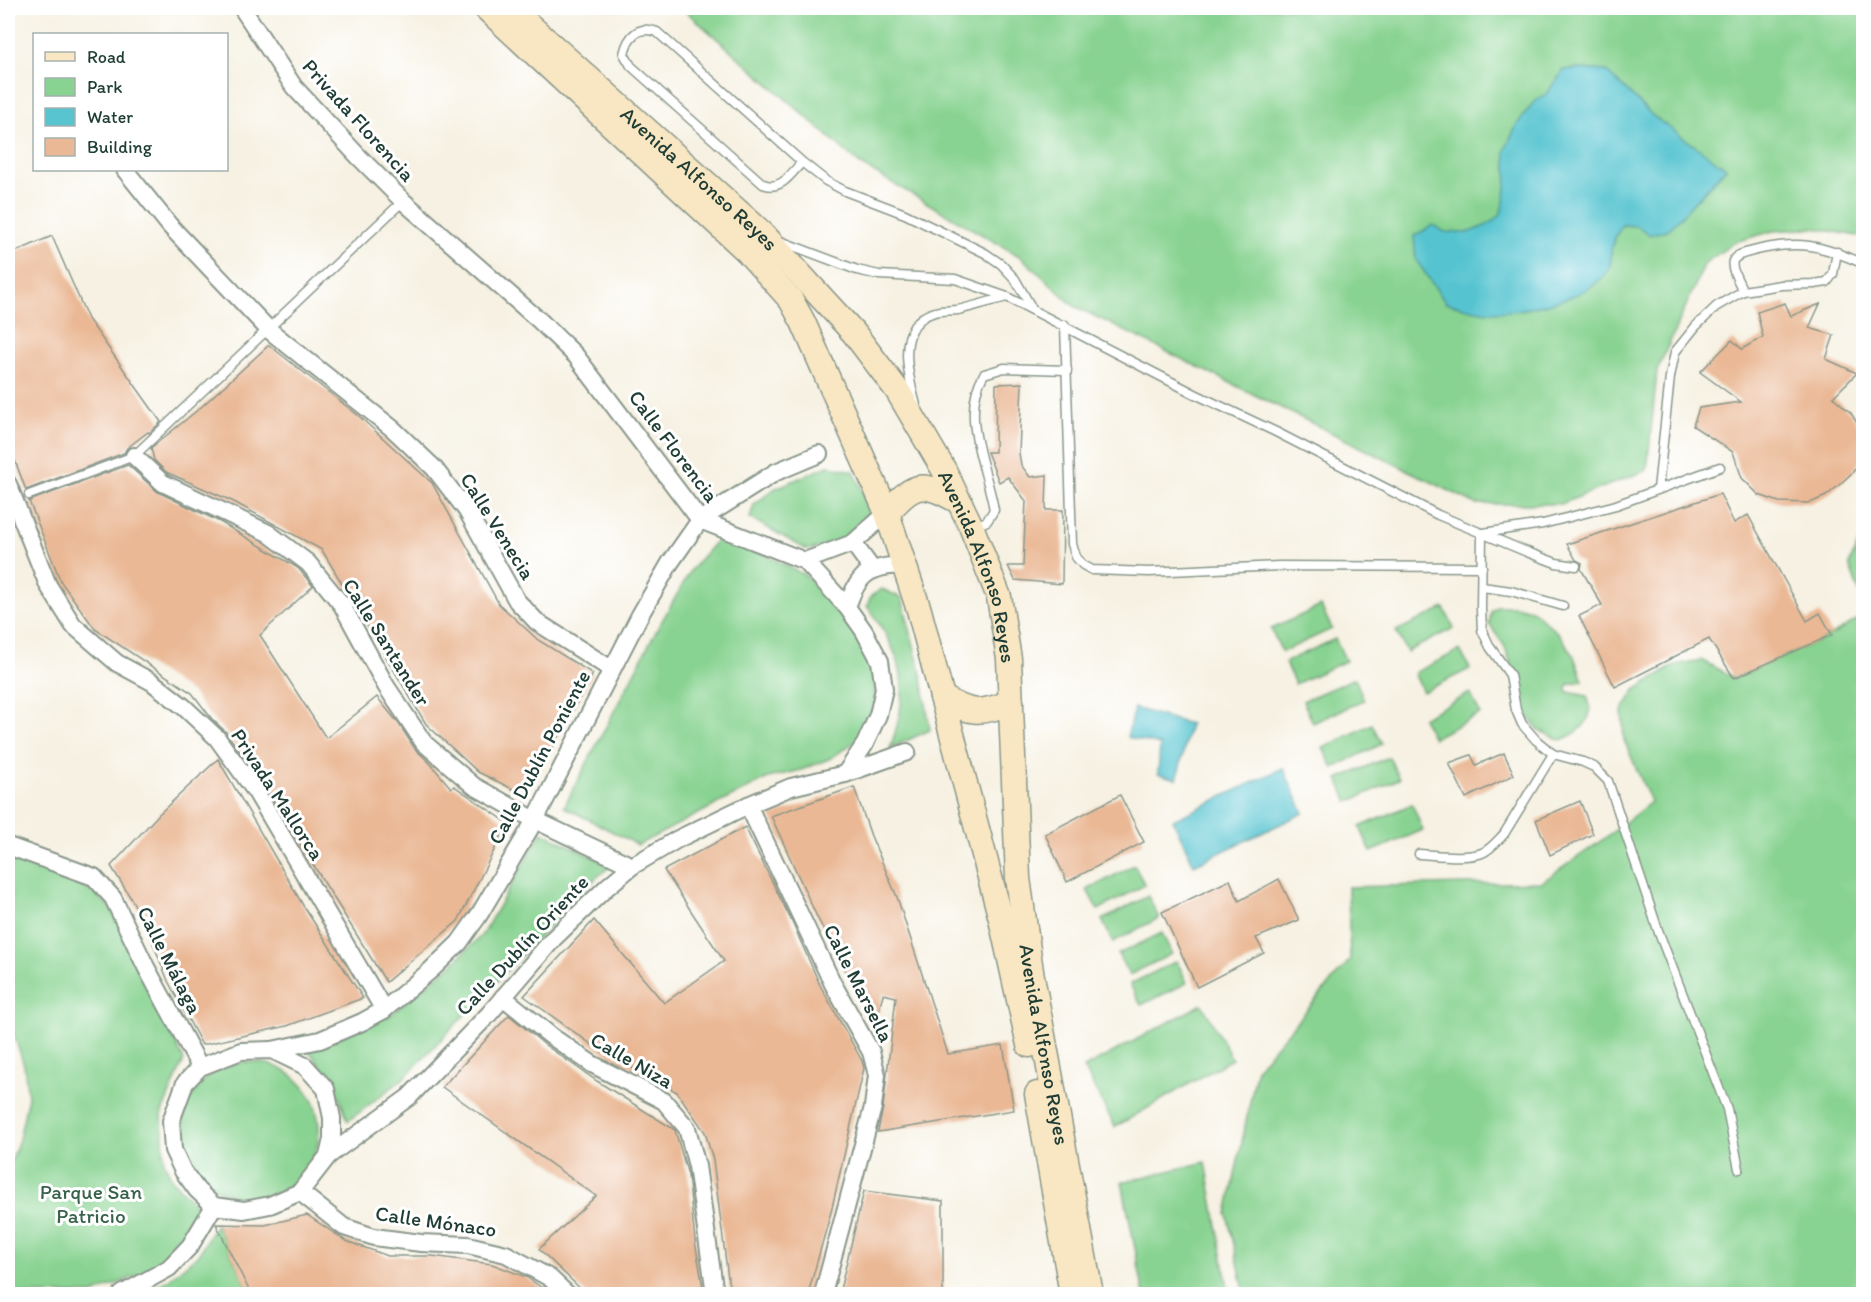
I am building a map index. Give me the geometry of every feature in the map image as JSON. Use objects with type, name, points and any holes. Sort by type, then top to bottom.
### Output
[{"type":"main road","name":"Avenida Alfonso Reyes","points":[[486,8],[747,251],[791,300],[803,322],[886,513],[919,610],[1001,919],[1028,1039],[1072,1294]]},
{"type":"main road","name":"Avenida Alfonso Reyes","points":[[510,8],[763,234],[854,333],[897,390],[925,437],[971,526],[999,597],[1009,659],[1018,878],[1033,982],[1091,1294]]},
{"type":"main road","points":[[886,513],[901,497],[922,487],[934,488],[960,502]]},
{"type":"main road","points":[[942,697],[960,708],[976,712],[990,710],[1011,702]]},
{"type":"street","name":"Privada Florencia","points":[[242,8],[294,87],[403,201]]},
{"type":"street","name":"Calle Venecia","points":[[126,171],[170,226],[269,330],[393,429],[434,468],[467,511],[517,601],[537,622],[611,669]]},
{"type":"street","name":"Calle Florencia","points":[[403,201],[540,321],[576,356],[700,520],[805,561],[847,607],[864,631],[880,661],[884,689],[878,716],[865,744],[845,774]]},
{"type":"street","name":"Calle Dublín Poniente","points":[[272,1050],[320,1040],[363,1022],[384,1010],[459,943],[479,915],[536,820],[611,669],[665,571],[700,520],[768,476],[819,454]]},
{"type":"street","name":"Calle Santander","points":[[135,456],[164,483],[268,533],[308,563],[342,605],[386,686],[424,743],[474,786],[536,820],[632,866]]},
{"type":"street","name":"Privada Mallorca","points":[[8,484],[48,585],[73,625],[117,663],[152,682],[184,707],[217,738],[256,792],[384,1010]]},
{"type":"street","points":[[805,561],[853,543],[886,513]]},
{"type":"street","points":[[853,543],[872,569]]},
{"type":"street","points":[[847,607],[852,591],[859,580],[872,569],[904,565]]},
{"type":"street","name":"Calle Dublín Oriente","points":[[214,1206],[244,1210],[270,1205],[300,1192],[328,1156],[409,1097],[503,997],[554,938],[632,866],[678,839],[790,787],[845,774],[907,752]]},
{"type":"street","name":"Calle Marsella","points":[[748,805],[833,984],[871,1052],[877,1075],[873,1107],[823,1294]]},
{"type":"street","name":"Calle Málaga","points":[[8,846],[94,877],[113,897],[146,967],[200,1067]]},
{"type":"street","name":"Calle Niza","points":[[503,997],[551,1036],[591,1064],[664,1101],[687,1128],[697,1166],[715,1294]]},
{"type":"street","points":[[122,1294],[169,1268],[190,1246],[214,1206],[197,1190],[173,1150],[171,1121],[185,1083],[200,1067],[241,1051],[272,1050],[305,1066],[326,1089],[332,1118],[332,1139],[328,1156]]},
{"type":"street","name":"Calle Mónaco","points":[[300,1192],[344,1227],[374,1237],[421,1244],[468,1245],[506,1254],[550,1278],[567,1294]]},
{"type":"lane","points":[[802,162],[780,185],[771,187],[763,184],[631,66],[624,54],[630,40],[638,31],[647,29],[657,32],[826,181],[844,191],[905,214],[985,253],[1001,264],[1015,279],[1031,307]]},
{"type":"lane","points":[[29,495],[135,456],[403,201]]},
{"type":"lane","points":[[763,234],[857,270],[879,275],[955,279],[1007,297],[1031,307],[1195,394],[1276,432],[1438,515],[1556,563],[1576,566]]},
{"type":"lane","points":[[1743,291],[1732,265],[1733,260],[1739,255],[1776,245],[1813,245],[1837,252],[1863,264]]},
{"type":"lane","points":[[1658,489],[1670,377],[1675,352],[1717,306],[1743,291],[1780,285],[1827,282],[1833,274],[1837,252]]},
{"type":"lane","points":[[925,437],[912,388],[906,348],[910,332],[920,320],[934,312],[957,310],[1007,297]]},
{"type":"lane","points":[[1065,325],[1072,544],[1076,557],[1083,565],[1092,570],[1149,572],[1279,566],[1482,567]]},
{"type":"lane","points":[[971,526],[979,526],[987,521],[994,510],[973,420],[977,386],[984,374],[1004,368],[1066,370]]},
{"type":"lane","points":[[1482,534],[1544,524],[1616,505],[1720,467]]},
{"type":"lane","points":[[1482,534],[1482,630],[1490,647],[1510,675],[1516,710],[1522,724],[1553,754],[1594,767],[1608,780],[1659,933],[1727,1109],[1739,1169]]},
{"type":"lane","points":[[1482,587],[1511,591],[1563,606]]},
{"type":"lane","points":[[1419,854],[1470,855],[1482,853],[1504,834],[1553,754]]},
{"type":"green space","points":[[682,8],[1863,8],[1863,237],[1814,228],[1773,231],[1735,242],[1705,263],[1657,371],[1647,470],[1561,504],[1476,504],[1074,306],[1021,257],[861,165]]},
{"type":"green space","points":[[828,466],[854,471],[872,514],[838,544],[807,550],[750,518],[754,505],[774,489]]},
{"type":"green space","points":[[1864,534],[1863,603],[1849,564]]},
{"type":"green space","points":[[718,539],[765,555],[805,575],[837,608],[863,646],[876,683],[873,717],[856,741],[831,758],[801,770],[768,778],[638,845],[564,807],[655,633],[691,570]]},
{"type":"green space","points":[[882,589],[902,598],[922,678],[930,730],[890,748],[901,708],[901,674],[889,641],[867,606],[871,596]]},
{"type":"green space","points":[[1321,606],[1332,629],[1282,652],[1271,629]]},
{"type":"green space","points":[[1498,606],[1515,606],[1532,610],[1559,634],[1573,654],[1583,681],[1568,684],[1568,692],[1587,696],[1590,708],[1587,721],[1571,735],[1561,740],[1540,731],[1525,714],[1504,645],[1489,624],[1491,612]]},
{"type":"green space","points":[[1444,608],[1454,628],[1407,652],[1396,631]]},
{"type":"green space","points":[[1863,616],[1863,1294],[1245,1294],[1227,1214],[1257,1068],[1350,960],[1348,887],[1542,882],[1605,838],[1651,802],[1624,740],[1622,711],[1635,690],[1675,665],[1701,660],[1734,678],[1832,635]]},
{"type":"green space","points":[[1335,639],[1346,661],[1295,684],[1285,662]]},
{"type":"green space","points":[[1460,650],[1470,669],[1423,692],[1414,673]]},
{"type":"green space","points":[[1355,678],[1364,700],[1313,723],[1303,701]]},
{"type":"green space","points":[[1470,693],[1480,714],[1433,738],[1422,718]]},
{"type":"green space","points":[[1372,724],[1382,744],[1333,768],[1323,748]]},
{"type":"green space","points":[[1389,757],[1399,779],[1348,802],[1338,779]]},
{"type":"green space","points":[[1412,804],[1423,830],[1371,852],[1360,827]]},
{"type":"green space","points":[[542,832],[611,866],[596,878],[404,1078],[348,1121],[334,1083],[308,1050],[389,1016],[449,967],[482,935]]},
{"type":"green space","name":"Parque San Patricio","points":[[8,858],[75,882],[110,907],[184,1060],[162,1112],[164,1162],[173,1181],[200,1209],[166,1262],[93,1294],[8,1294],[8,1171],[19,1139],[28,1097],[24,1065],[8,1022]]},
{"type":"green space","points":[[1134,865],[1145,885],[1098,910],[1087,890]]},
{"type":"green space","points":[[1148,896],[1159,918],[1113,942],[1102,920]]},
{"type":"green space","points":[[1162,933],[1172,954],[1129,975],[1118,954]]},
{"type":"green space","points":[[1177,961],[1187,983],[1141,1005],[1130,984]]},
{"type":"green space","points":[[1202,1004],[1232,1059],[1115,1127],[1084,1068]]},
{"type":"green space","name":"Parque San Patricio","points":[[251,1062],[277,1067],[289,1073],[299,1082],[308,1092],[314,1104],[319,1130],[314,1156],[308,1168],[299,1178],[289,1187],[277,1193],[251,1198],[225,1193],[213,1187],[203,1178],[194,1168],[188,1156],[183,1130],[188,1104],[194,1092],[203,1082],[213,1073],[225,1067]]},
{"type":"green space","points":[[1206,1162],[1229,1294],[1144,1294],[1122,1182]]},
{"type":"green space","points":[[216,1224],[251,1294],[142,1294],[168,1280],[199,1254]]},
{"type":"water","points":[[1564,70],[1606,71],[1653,116],[1726,168],[1669,229],[1650,235],[1637,226],[1622,225],[1612,246],[1609,269],[1601,279],[1573,296],[1520,310],[1491,312],[1446,303],[1416,260],[1414,236],[1433,225],[1445,232],[1467,233],[1485,226],[1500,216],[1505,198],[1507,174],[1505,151],[1516,126],[1533,103],[1546,94]]},
{"type":"water","points":[[1134,708],[1190,724],[1177,779],[1158,774],[1160,745],[1127,737]]},
{"type":"water","points":[[1283,768],[1304,813],[1194,865],[1173,820]]},
{"type":"building","points":[[52,236],[88,319],[161,422],[127,448],[124,453],[26,490],[8,442],[8,255]]},
{"type":"building","points":[[1785,303],[1791,316],[1820,304],[1809,328],[1834,335],[1826,359],[1857,373],[1833,397],[1851,413],[1860,428],[1863,445],[1862,458],[1853,472],[1838,486],[1826,496],[1810,503],[1779,502],[1759,495],[1742,478],[1733,452],[1693,426],[1699,408],[1741,402],[1700,372],[1732,340],[1742,349],[1763,337],[1757,312]]},
{"type":"building","points":[[269,345],[360,417],[432,483],[499,604],[538,640],[593,674],[525,795],[478,772],[426,724],[322,550],[234,502],[166,472],[154,460],[151,448],[200,408]]},
{"type":"building","points":[[1022,383],[1019,453],[1021,465],[1030,477],[1047,475],[1046,510],[1063,510],[1062,584],[1015,580],[1008,566],[1023,566],[1026,501],[1008,477],[999,482],[987,452],[995,452],[996,384]]},
{"type":"building","points":[[128,465],[158,492],[220,522],[298,568],[313,586],[260,635],[326,738],[377,697],[399,724],[415,749],[451,788],[454,786],[508,823],[458,921],[386,982],[265,787],[226,732],[212,719],[192,693],[95,629],[61,582],[29,501]]},
{"type":"building","points":[[1720,494],[1734,523],[1748,515],[1807,621],[1820,613],[1832,635],[1734,678],[1709,639],[1615,687],[1579,616],[1602,605],[1581,569],[1582,563],[1576,560],[1567,544]]},
{"type":"building","points":[[1504,753],[1514,775],[1466,798],[1449,763],[1471,755],[1476,765]]},
{"type":"building","points":[[218,759],[304,907],[363,998],[287,1026],[202,1045],[168,981],[149,933],[111,866],[159,814]]},
{"type":"building","points":[[854,787],[871,836],[897,897],[948,1054],[1003,1045],[1014,1110],[878,1132],[896,997],[883,994],[876,1023],[817,917],[771,816]]},
{"type":"building","points":[[1120,795],[1144,842],[1067,882],[1045,834]]},
{"type":"building","points":[[1580,801],[1593,834],[1550,855],[1536,820]]},
{"type":"building","points":[[745,827],[820,985],[864,1068],[831,1212],[808,1294],[730,1294],[713,1160],[705,1132],[677,1092],[598,1049],[524,996],[594,920],[664,1003],[724,961],[664,870]]},
{"type":"building","points":[[1279,879],[1299,920],[1256,938],[1264,953],[1197,987],[1162,912],[1230,880],[1239,901]]},
{"type":"building","points":[[509,1015],[545,1045],[675,1130],[688,1175],[695,1241],[704,1294],[586,1294],[539,1249],[596,1196],[442,1087]]},
{"type":"building","points":[[864,1191],[943,1201],[943,1294],[839,1294]]},
{"type":"building","points":[[307,1215],[346,1241],[388,1256],[432,1256],[492,1264],[526,1277],[551,1294],[251,1294],[216,1224],[265,1225]]}]
